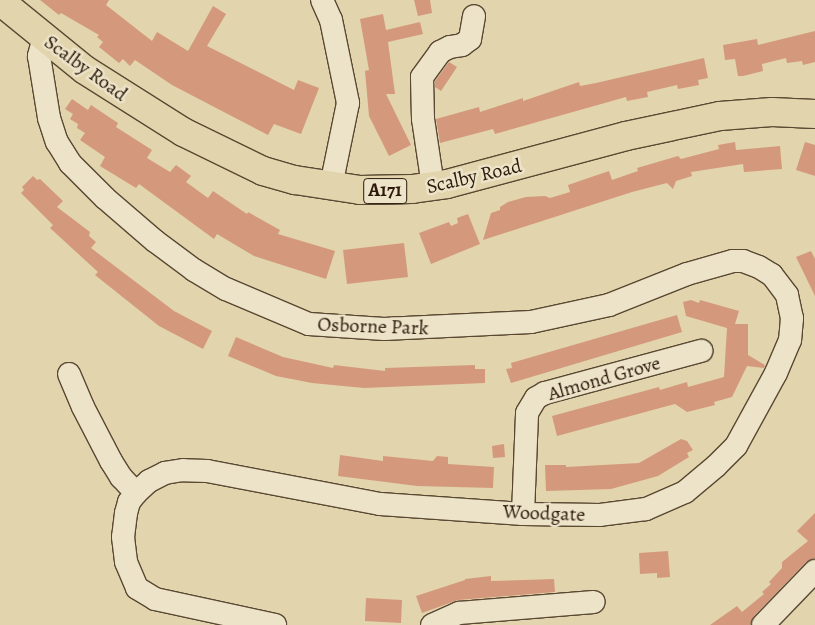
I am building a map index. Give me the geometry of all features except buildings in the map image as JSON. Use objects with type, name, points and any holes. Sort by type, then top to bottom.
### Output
[{"type":"highway","name":"Scalby Road","points":[[0,1],[86,70],[183,132],[263,171],[294,180],[331,186],[386,191],[433,186],[530,163],[626,136],[720,116],[772,112],[815,114]]},
{"type":"street","points":[[322,0],[331,20],[348,103],[331,186]]},
{"type":"street","points":[[433,186],[423,119],[422,78],[440,52],[470,39],[474,16]]},
{"type":"street","name":"Osborne Park","points":[[44,37],[39,56],[49,118],[57,142],[70,163],[105,198],[155,241],[194,270],[226,289],[309,324],[384,329],[531,322],[609,305],[687,274],[722,263],[743,261],[759,267]]},
{"type":"street","points":[[772,112],[815,104]]},
{"type":"street","name":"Woodgate","points":[[136,493],[149,481],[165,473],[183,470],[208,471],[380,504],[523,514],[600,515],[646,509],[685,492],[736,446],[776,373],[792,329],[792,318],[786,295],[772,275],[759,267]]},
{"type":"street","name":"Almond Grove","points":[[523,514],[527,413],[536,398],[545,393],[701,351]]},
{"type":"street","points":[[69,374],[83,407],[111,461],[121,477],[136,493],[129,502],[123,537],[126,562],[137,588],[155,599],[275,625]]},
{"type":"street","points":[[763,625],[815,571]]},
{"type":"street","points":[[432,625],[459,613],[594,602]]}]
